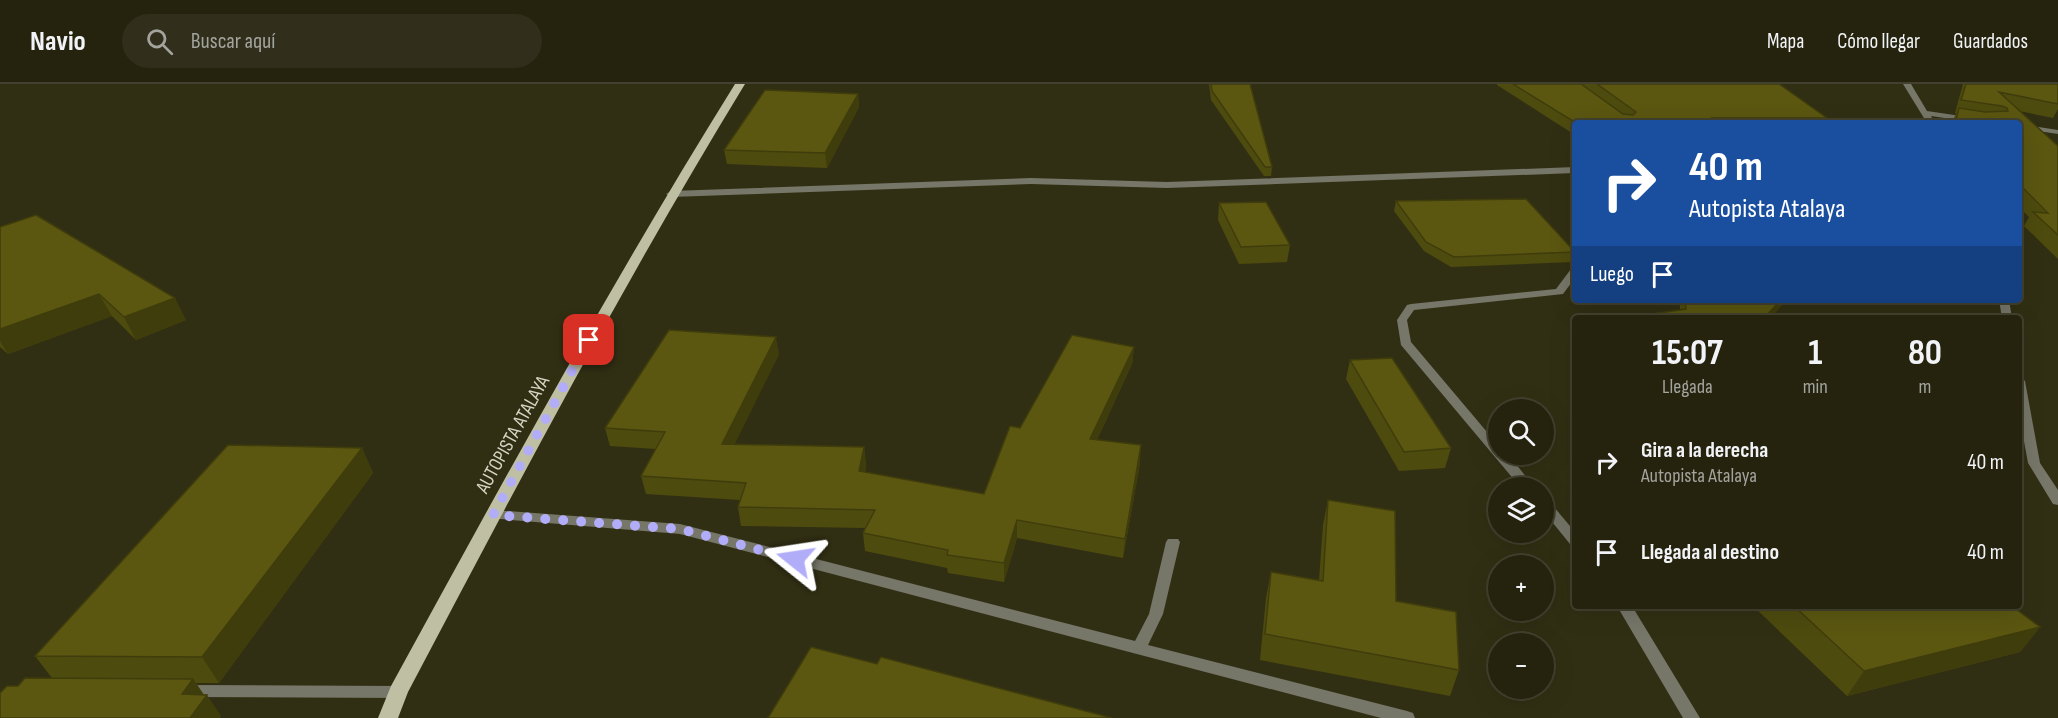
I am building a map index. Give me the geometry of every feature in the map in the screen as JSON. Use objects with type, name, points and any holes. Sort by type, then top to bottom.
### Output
[{"type":"main road","name":"AUTOPISTA ATALAYA","points":[[388,718],[398,692],[493,515],[671,194],[740,84]]},
{"type":"street","points":[[1907,84],[1930,120]]},
{"type":"street","points":[[1927,113],[1975,120]]},
{"type":"street","points":[[2022,126],[2058,132]]},
{"type":"street","points":[[671,194],[1031,181],[1190,184],[1572,170]]},
{"type":"street","points":[[1488,439],[1405,343],[1402,320],[1411,307],[1559,292],[1572,276]]},
{"type":"street","points":[[2022,397],[2034,463],[2058,501]]},
{"type":"street","points":[[1510,465],[1520,477]]},
{"type":"street","points":[[493,515],[680,529],[1407,718]]},
{"type":"street","points":[[1554,516],[1572,537]]},
{"type":"street","points":[[1139,648],[1156,614],[1173,542]]},
{"type":"street","points":[[1626,609],[1692,718]]},
{"type":"street","points":[[171,691],[398,692]]},
{"type":"building","points":[[1211,84],[1250,84],[1272,167],[1265,167],[1212,91]]},
{"type":"building","points":[[1513,84],[1581,84],[1623,114],[1633,115],[1636,112],[1597,84],[1779,84],[1827,118],[1712,118],[1714,120],[1572,121]]},
{"type":"building","points":[[1966,84],[2058,84],[2058,104],[1999,92],[2058,146],[2058,235],[2033,212],[2048,213],[2022,187],[2022,120],[1956,120],[1959,108],[1985,112],[2008,111],[2002,106],[1961,100]]},
{"type":"building","points":[[765,90],[858,94],[825,153],[724,150]]},
{"type":"building","points":[[1526,199],[1572,249],[1572,252],[1454,257],[1426,242],[1396,201]]},
{"type":"building","points":[[1266,202],[1290,245],[1241,247],[1219,203]]},
{"type":"building","points":[[36,215],[175,298],[124,317],[99,294],[0,329],[0,227]]},
{"type":"building","points":[[1685,303],[1778,303],[1767,315],[1645,315],[1686,309]]},
{"type":"building","points":[[669,330],[776,337],[722,444],[864,447],[859,471],[984,494],[1010,426],[1020,428],[1072,335],[1134,347],[1090,439],[1141,445],[1125,539],[1017,520],[1004,563],[947,555],[948,550],[863,533],[875,510],[738,507],[746,483],[641,476],[665,432],[605,428]]},
{"type":"building","points":[[1392,358],[1451,448],[1404,452],[1350,360]]},
{"type":"building","points":[[228,445],[362,448],[202,657],[35,656]]},
{"type":"building","points":[[1328,500],[1395,511],[1396,601],[1456,612],[1459,670],[1265,634],[1271,572],[1323,581]]},
{"type":"building","points":[[1797,609],[2016,609],[2040,627],[1864,671]]},
{"type":"building","points":[[811,647],[877,664],[881,657],[1112,718],[768,718]]},
{"type":"building","points":[[25,678],[193,679],[182,694],[207,695],[190,718],[0,718],[0,693],[7,686],[18,686]]},
{"type":"route","points":[[589,340],[493,515],[680,529],[795,559]]}]
